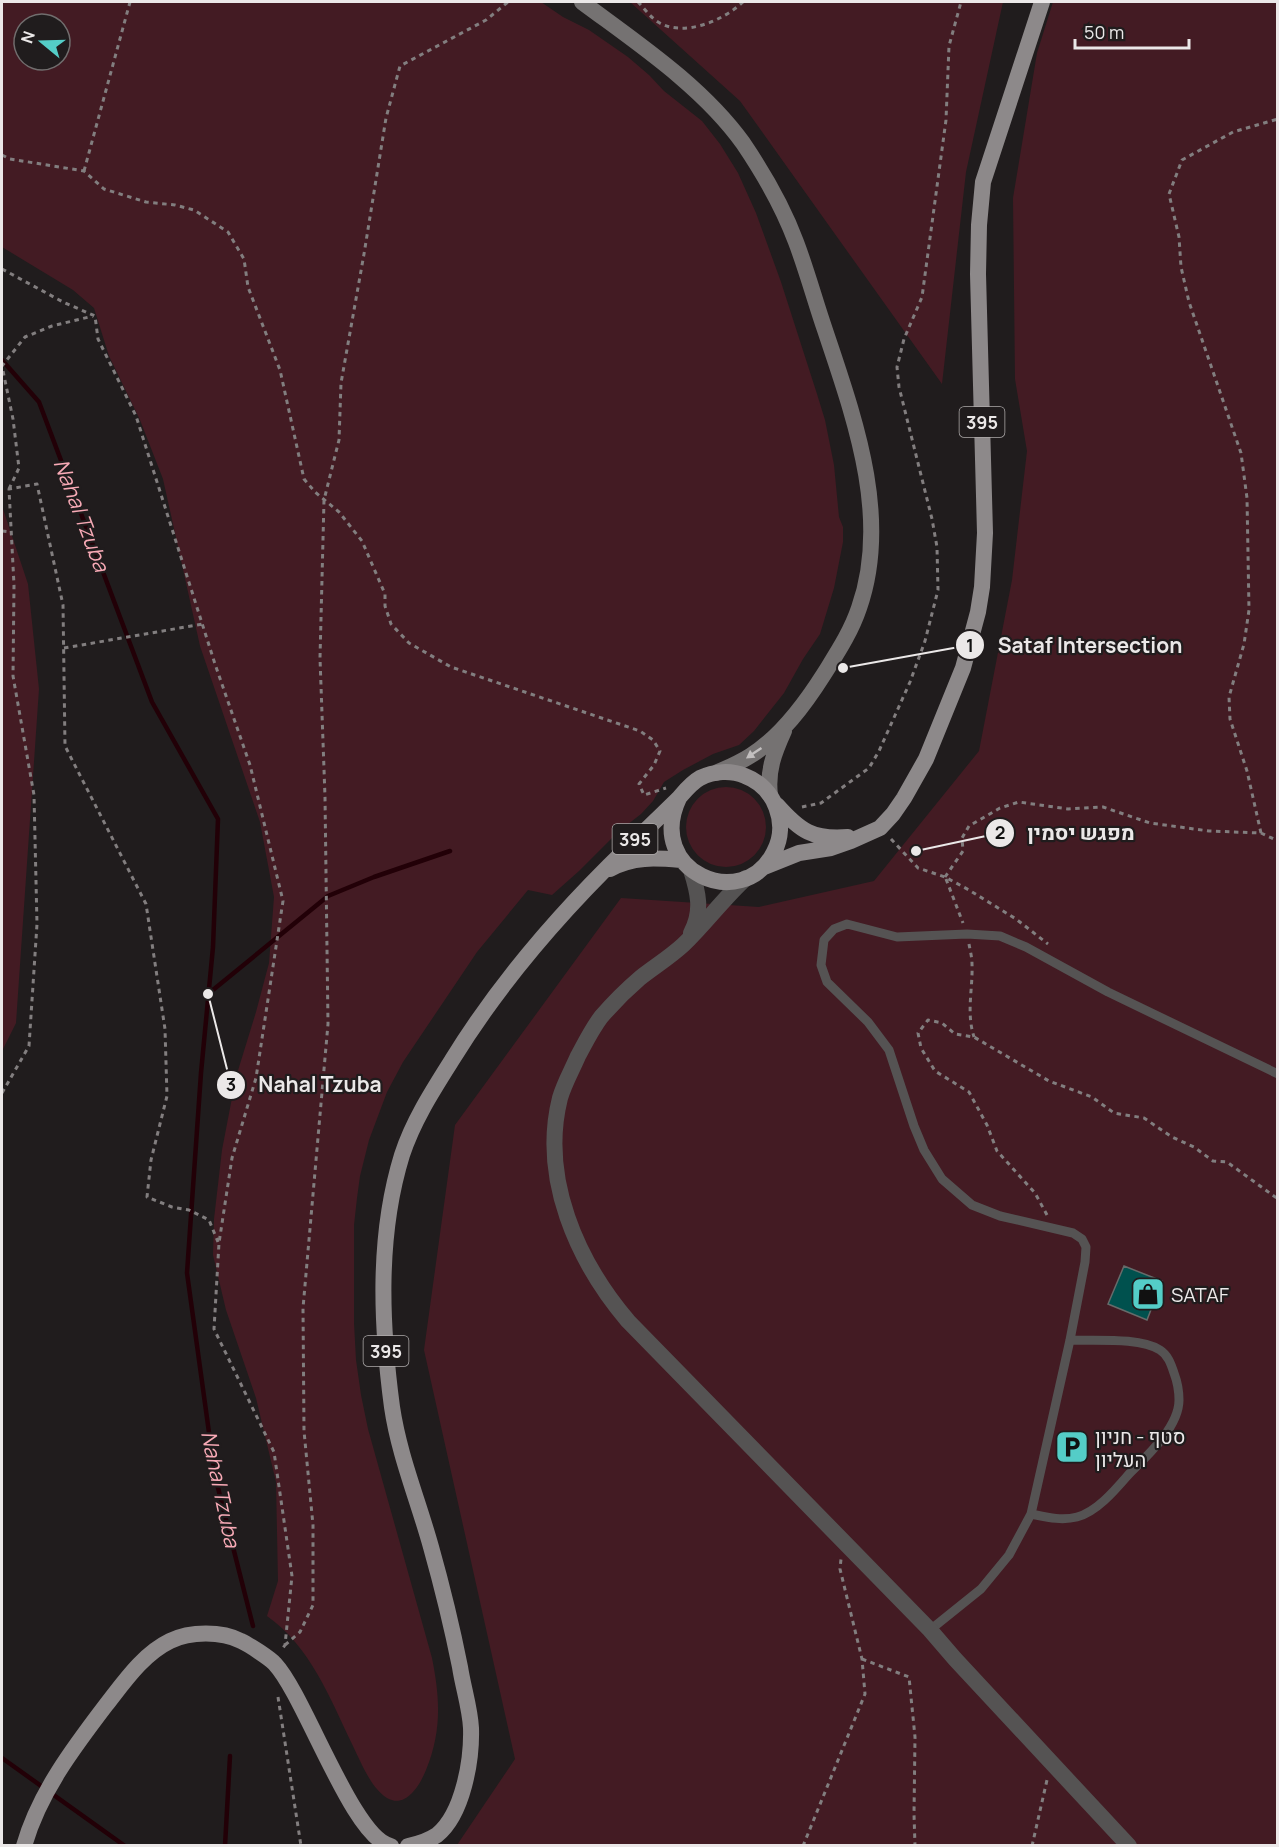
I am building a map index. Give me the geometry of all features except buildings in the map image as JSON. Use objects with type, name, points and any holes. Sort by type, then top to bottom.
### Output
[{"type":"main road","points":[[582,2],[676,74],[714,110],[741,141],[768,181],[795,240],[845,392],[870,498],[871,536],[868,573],[860,608],[845,641],[815,688],[786,725],[749,757],[716,773]]},
{"type":"main road","name":"395","points":[[684,792],[674,810],[671,830],[675,849],[686,865],[703,878],[717,882],[732,882],[746,878],[799,853],[831,848],[880,828],[904,798],[926,759],[963,668],[978,612],[982,587],[985,533],[978,274],[983,183],[1042,2]]},
{"type":"main road","points":[[763,868],[774,854],[779,837],[780,819],[768,781],[771,764],[786,725]]},
{"type":"main road","name":"395","points":[[408,1845],[422,1843],[438,1834],[453,1815],[461,1796],[469,1761],[471,1726],[432,1548],[405,1465],[393,1411],[384,1335],[384,1261],[391,1199],[413,1127],[464,1040],[516,967],[565,910],[631,843],[701,778],[716,773],[731,772],[746,776],[760,784],[794,824],[808,832],[838,838],[864,836]]},
{"type":"main road","name":"395","points":[[593,882],[604,873],[627,861],[654,858],[686,865]]},
{"type":"main road","points":[[24,1845],[42,1800],[78,1741],[130,1674],[152,1653],[171,1640],[199,1634],[224,1635],[241,1641],[274,1662],[287,1680],[367,1828],[384,1844],[390,1845]]},
{"type":"street","points":[[678,950],[687,940],[698,916],[698,891],[686,865]]},
{"type":"street","points":[[746,878],[678,950],[641,978],[610,1006],[591,1032],[571,1072],[561,1095],[554,1137],[556,1170],[573,1231],[589,1265],[628,1321],[930,1630],[1129,1845]]},
{"type":"lane","points":[[930,1630],[981,1589],[1009,1555],[1031,1514],[1070,1340],[1086,1247],[1082,1239],[1073,1233],[1000,1216],[972,1205],[942,1179],[924,1150],[914,1126],[889,1050],[868,1022],[827,982],[821,965],[824,939],[834,929],[847,924],[897,937],[967,934],[1000,936],[1026,947],[1108,992],[1278,1074]]},
{"type":"lane","points":[[1031,1514],[1057,1519],[1078,1517],[1102,1502],[1162,1439],[1173,1420],[1179,1402],[1178,1383],[1171,1363],[1162,1351],[1145,1343],[1070,1340]]},
{"type":"path","points":[[84,171],[130,2]]},
{"type":"path","points":[[274,1662],[285,1645],[300,1632],[313,1605],[313,1525],[304,1431],[303,1308],[328,1024],[325,796],[320,658],[324,500],[339,440],[341,383],[386,118],[400,66],[486,20],[508,2]]},
{"type":"path","points":[[638,2],[656,21],[666,26],[685,28],[711,23],[733,11],[743,2]]},
{"type":"path","points":[[772,799],[789,807],[807,807],[821,803],[869,768],[879,751],[913,672],[925,641],[938,590],[934,528],[898,387],[897,367],[904,339],[922,297],[946,120],[949,46],[961,2]]},
{"type":"path","points":[[1261,833],[1247,771],[1230,719],[1229,697],[1244,644],[1249,610],[1247,498],[1241,453],[1189,302],[1181,267],[1179,237],[1169,194],[1182,160],[1233,132],[1278,119]]},
{"type":"path","points":[[2,155],[10,159],[84,171],[104,189],[146,202],[175,205],[194,210],[228,232],[244,259],[248,287],[280,370],[304,479],[315,492],[339,512],[362,541],[386,594],[385,606],[391,624],[409,643],[451,667],[640,731],[653,740],[660,751],[654,765],[639,784],[644,795],[675,785],[684,792]]},
{"type":"path","points":[[2,269],[63,302],[95,316]]},
{"type":"path","points":[[95,316],[98,339],[136,416],[215,664],[250,765],[283,901],[256,1078],[232,1158],[219,1243],[214,1329],[274,1452],[292,1576],[285,1645]]},
{"type":"path","points":[[2,1093],[29,1046],[37,924],[34,795],[13,676],[14,585],[9,489],[19,468],[13,419],[2,366],[25,337],[52,326],[95,316]]},
{"type":"path","points":[[9,489],[37,484],[63,605],[64,746],[146,904],[165,1029],[167,1096],[151,1160],[147,1197],[172,1208],[189,1210],[209,1220],[219,1243]]},
{"type":"path","points":[[2,531],[11,532]]},
{"type":"path","points":[[64,648],[203,624]]},
{"type":"path","points":[[945,878],[963,851],[962,838],[969,826],[1000,808],[1019,802],[1068,809],[1103,807],[1150,823],[1209,831],[1261,833],[1278,841]]},
{"type":"path","points":[[880,828],[918,868],[945,878],[1016,919],[1053,948]]},
{"type":"path","points":[[945,878],[967,934],[972,964],[970,1025],[974,1037]]},
{"type":"path","points":[[1058,1229],[1057,1220],[1046,1215],[1035,1193],[997,1150],[987,1125],[969,1092],[935,1071],[921,1048],[918,1033],[928,1020],[942,1023],[955,1034],[974,1037],[1049,1081],[1092,1097],[1114,1113],[1144,1118],[1172,1137],[1194,1147],[1213,1161],[1227,1162],[1278,1199]]},
{"type":"path","points":[[803,1845],[865,1694],[862,1659],[840,1569],[842,1540]]},
{"type":"path","points":[[862,1659],[909,1677],[915,1737],[915,1845]]},
{"type":"path","points":[[277,1692],[301,1845]]},
{"type":"path","points":[[1032,1845],[1051,1762]]},
{"type":"shaded area","points":[[2,2],[541,2],[563,17],[589,30],[628,57],[664,91],[702,121],[720,144],[738,173],[756,213],[781,282],[825,420],[834,465],[843,542],[834,588],[820,634],[784,693],[754,731],[739,745],[713,754],[664,782],[653,801],[641,814],[618,832],[552,895],[528,890],[477,952],[403,1062],[387,1092],[369,1140],[360,1176],[354,1225],[356,1360],[368,1429],[432,1658],[438,1701],[435,1742],[426,1770],[411,1794],[400,1800],[394,1801],[387,1798],[371,1781],[307,1658],[282,1628],[267,1616],[278,1581],[276,1482],[256,1398],[226,1310],[213,1255],[214,1219],[222,1150],[236,1077],[269,963],[274,897],[260,822],[200,646],[163,479],[140,420],[109,356],[94,308],[73,290],[2,247]]},
{"type":"shaded area","points":[[630,2],[1003,2],[966,172],[942,384],[740,101]]},
{"type":"shaded area","points":[[1053,2],[1277,2],[1277,1845],[457,1845],[515,1759],[424,1350],[455,1125],[621,898],[759,907],[874,881],[979,751],[1012,580],[1027,451],[1015,379],[1013,198],[1037,53]]},
{"type":"shaded area","points":[[2,506],[28,584],[39,689],[16,1023],[2,1051]]},
{"type":"shaded area","points":[[718,787],[734,787],[755,798],[766,819],[766,835],[755,856],[734,867],[718,867],[704,861],[692,849],[686,835],[686,819],[692,805],[704,793]]},
{"type":"waterway","name":"Nahal Tzuba","points":[[2,360],[39,402],[152,702],[218,819],[213,947],[201,1073],[187,1273],[215,1476],[253,1626]]},
{"type":"waterway","points":[[208,994],[328,896],[374,877],[450,851]]},
{"type":"waterway","name":"Nahal Tzuba","points":[[225,1846],[230,1756]]},
{"type":"waterway","points":[[2,1758],[125,1846]]},
{"type":"place","name":"Sataf Intersection","points":[[843,668]]},
{"type":"place","name":"מפגש יסמין","points":[[916,851]]},
{"type":"place","name":"Nahal Tzuba","points":[[208,994]]},
{"type":"place","name":"SATAF","points":[[1148,1294]]},
{"type":"place","name":"סטף - חניון העליון","points":[[1072,1447]]}]
